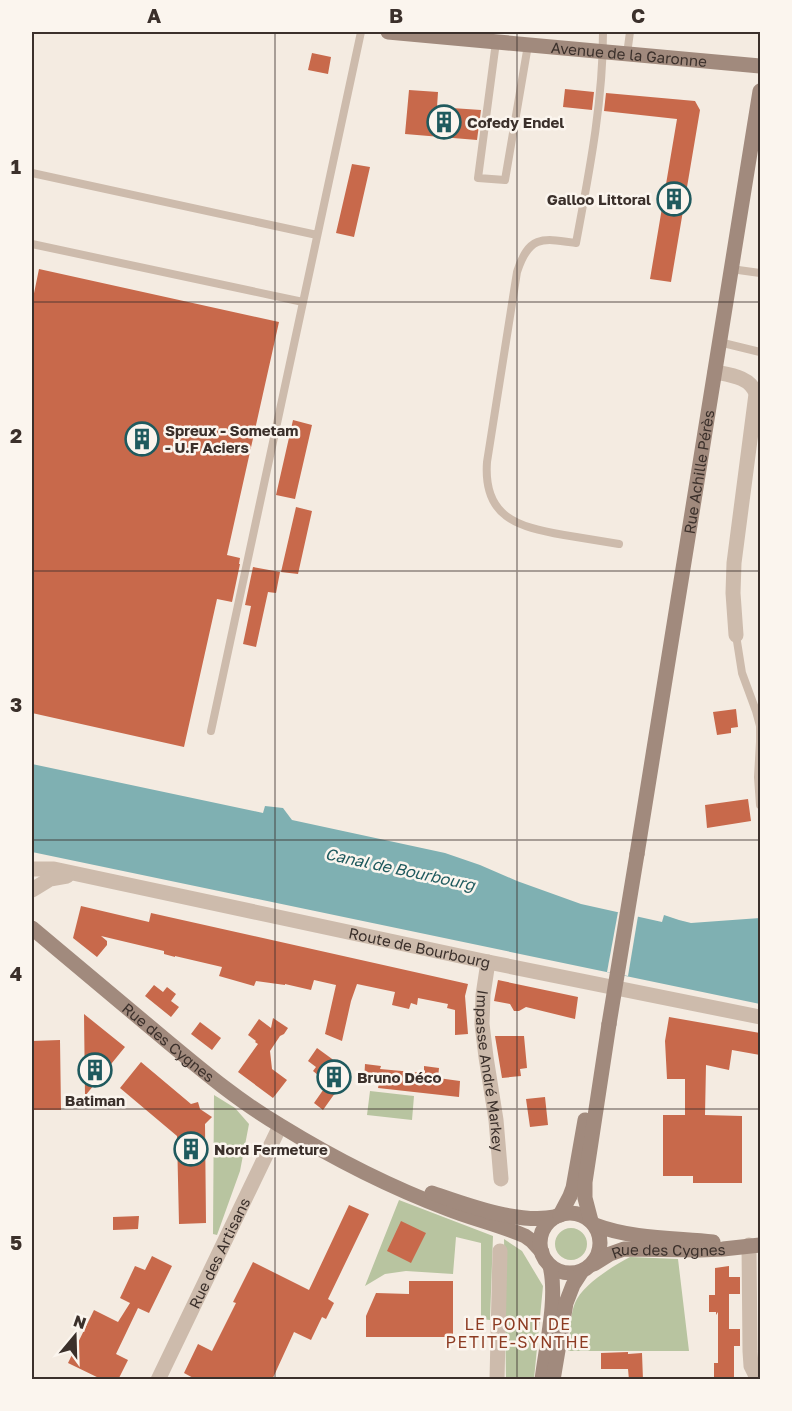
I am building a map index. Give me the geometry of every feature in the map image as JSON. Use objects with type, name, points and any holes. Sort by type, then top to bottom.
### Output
[{"type":"street","name":"Avenue de la Garonne","points":[[388,32],[506,39],[528,45],[760,66]]},
{"type":"street","name":"Rue Achille Pérès","points":[[609,1024],[731,269],[757,140],[760,91]]},
{"type":"street","points":[[715,372],[736,376],[747,381],[752,385],[756,394],[733,573],[736,635]]},
{"type":"street","name":"Route de Bourbourg","points":[[32,869],[54,869],[488,962],[760,1017]]},
{"type":"street","name":"Route de Bourbourg","points":[[32,890],[50,879],[81,875]]},
{"type":"street","name":"Rue des Cygnes","points":[[32,928],[245,1104],[315,1146],[379,1179],[422,1199],[525,1236],[546,1259]]},
{"type":"street","name":"Impasse André Markey","points":[[488,962],[482,1024],[496,1120],[501,1179]]},
{"type":"street","points":[[557,1216],[573,1188],[586,1117],[609,1024]]},
{"type":"street","points":[[553,1380],[570,1289],[597,1258],[601,1247],[600,1235],[593,1223],[585,1198],[585,1188],[609,1024]]},
{"type":"street","name":"Rue des Artisans","points":[[158,1380],[280,1126]]},
{"type":"street","name":"Rue des Cygnes","points":[[315,1146],[398,1180],[469,1205],[532,1220],[557,1216]]},
{"type":"street","points":[[542,1380],[553,1283],[540,1243],[542,1234],[547,1223],[567,1213],[583,1216],[593,1223]]},
{"type":"street","name":"Rue des Cygnes","points":[[593,1223],[610,1231],[626,1234],[755,1245]]},
{"type":"street","points":[[755,1245],[755,1351],[751,1366],[758,1380]]},
{"type":"street","name":"Rue des Cygnes","points":[[587,1268],[610,1254],[624,1249],[700,1250],[755,1245]]},
{"type":"street","points":[[497,1380],[500,1251]]},
{"type":"street","points":[[546,1259],[559,1272],[566,1274],[587,1268]]},
{"type":"lane","points":[[211,731],[361,32]]},
{"type":"lane","points":[[603,32],[596,133],[576,243],[549,239],[538,241],[531,246],[521,261],[517,272],[486,478],[492,498],[500,510],[513,521],[539,530],[619,544]]},
{"type":"lane","points":[[627,54],[630,32]]},
{"type":"lane","points":[[506,39],[478,178],[505,180],[528,45]]},
{"type":"lane","points":[[32,173],[317,235]]},
{"type":"lane","points":[[32,244],[303,302]]},
{"type":"lane","points":[[731,269],[760,273]]},
{"type":"lane","points":[[720,342],[760,352]]},
{"type":"lane","points":[[736,635],[740,662],[756,711],[760,734],[758,777],[760,805]]},
{"type":"green space","points":[[370,1091],[414,1096],[412,1120],[367,1115]]},
{"type":"green space","points":[[214,1095],[235,1108],[249,1124],[240,1171],[217,1235],[213,1234]]},
{"type":"green space","points":[[399,1200],[493,1236],[490,1320],[481,1319],[481,1243],[456,1237],[453,1274],[406,1271],[385,1274],[365,1286]]},
{"type":"green space","points":[[571,1228],[582,1233],[587,1244],[582,1255],[571,1260],[560,1255],[555,1244],[560,1233]]},
{"type":"green space","points":[[504,1239],[522,1251],[543,1286],[534,1379],[506,1379]]},
{"type":"green space","points":[[630,1257],[678,1259],[689,1351],[568,1351],[572,1313],[579,1296],[599,1277]]},
{"type":"water","name":"Canal de Bourbourg","points":[[32,764],[263,813],[265,806],[283,808],[292,820],[445,853],[581,904],[662,922],[664,915],[691,923],[760,918],[760,1004],[32,852]]},
{"type":"pier","points":[[618,912],[638,916],[628,976],[607,972]]},
{"type":"building","points":[[312,53],[331,57],[328,74],[308,70]]},
{"type":"building","points":[[565,89],[594,92],[592,110],[563,107]]},
{"type":"building","name":"Cofedy Endel","points":[[409,90],[438,92],[437,107],[481,110],[477,140],[405,134]]},
{"type":"building","name":"Galloo Littoral","points":[[606,93],[695,101],[700,110],[671,282],[650,279],[677,119],[604,111]]},
{"type":"building","points":[[352,164],[370,167],[354,237],[336,233]]},
{"type":"building","name":"Spreux - Sometam - U.F Aciers","points":[[39,269],[279,322],[227,555],[240,558],[232,602],[217,599],[184,747],[32,713],[32,303]]},
{"type":"building","points":[[293,420],[312,425],[295,499],[276,495]]},
{"type":"building","points":[[296,507],[312,511],[298,574],[281,572]]},
{"type":"building","points":[[253,567],[280,572],[276,593],[268,592],[256,647],[243,644],[251,606],[245,605]]},
{"type":"building","points":[[736,709],[738,727],[731,728],[731,733],[717,735],[713,712]]},
{"type":"building","points":[[748,799],[751,821],[707,828],[705,805]]},
{"type":"building","points":[[81,906],[149,922],[151,913],[468,984],[465,996],[468,1034],[455,1035],[455,1010],[447,1008],[448,1004],[418,998],[417,1005],[411,1003],[409,1009],[392,1005],[395,992],[357,984],[342,1041],[325,1034],[336,985],[314,980],[311,990],[256,981],[254,986],[219,976],[222,967],[175,957],[164,954],[164,951],[101,936],[107,941],[107,945],[97,957],[73,938]]},
{"type":"building","points":[[498,980],[578,997],[575,1019],[526,1007],[514,1011],[510,1004],[494,1001]]},
{"type":"building","points":[[154,985],[163,992],[167,987],[176,994],[171,1001],[179,1007],[171,1017],[145,996]]},
{"type":"building","name":"Batiman","points":[[84,1014],[125,1047],[85,1096]]},
{"type":"building","points":[[669,1017],[760,1033],[760,1055],[732,1050],[729,1070],[706,1065],[705,1115],[742,1116],[742,1183],[693,1183],[693,1176],[663,1176],[663,1115],[685,1115],[685,1079],[667,1079],[665,1041]]},
{"type":"building","points":[[273,1018],[288,1028],[270,1051],[272,1069],[287,1080],[273,1098],[238,1072],[258,1044],[248,1035],[259,1019],[271,1028]]},
{"type":"building","points":[[200,1022],[221,1038],[212,1050],[191,1034]]},
{"type":"building","points":[[495,1036],[524,1036],[527,1068],[520,1069],[521,1076],[502,1078]]},
{"type":"building","points":[[60,1040],[61,1110],[32,1110],[32,1041]]},
{"type":"building","name":"Bruno Déco","points":[[317,1048],[350,1072],[323,1110],[314,1103],[328,1083],[313,1071],[316,1067],[308,1061]]},
{"type":"building","name":"Nord Fermeture","points":[[141,1062],[191,1104],[198,1102],[200,1109],[212,1117],[205,1124],[206,1223],[179,1224],[177,1136],[120,1088]]},
{"type":"building","points":[[365,1064],[381,1066],[380,1069],[424,1073],[424,1066],[439,1068],[438,1078],[460,1081],[459,1097],[378,1088],[379,1083],[364,1082]]},
{"type":"building","points":[[545,1097],[548,1125],[530,1127],[526,1099]]},
{"type":"building","points":[[349,1205],[369,1214],[328,1299],[334,1303],[326,1319],[322,1317],[311,1340],[294,1332],[272,1380],[197,1380],[184,1373],[198,1344],[212,1351],[253,1262],[309,1290]]},
{"type":"building","points":[[139,1216],[138,1229],[113,1230],[113,1217]]},
{"type":"building","points":[[401,1221],[426,1233],[411,1263],[387,1251]]},
{"type":"building","points":[[152,1256],[172,1266],[149,1313],[138,1308],[116,1354],[128,1360],[118,1380],[103,1380],[68,1363],[94,1310],[118,1322],[130,1303],[120,1298],[135,1266],[145,1270]]},
{"type":"building","points":[[729,1266],[729,1277],[740,1277],[740,1294],[729,1294],[729,1329],[740,1329],[740,1346],[734,1346],[734,1380],[714,1380],[714,1363],[718,1363],[718,1312],[716,1315],[716,1312],[709,1312],[709,1295],[715,1295],[715,1268]]},
{"type":"building","points":[[409,1281],[453,1281],[453,1337],[366,1337],[366,1316],[376,1293],[409,1294]]},
{"type":"building","points":[[628,1352],[628,1354],[642,1353],[643,1380],[629,1380],[628,1369],[601,1369],[601,1353]]},
{"type":"place","name":"Cofedy Endel","points":[[444,122]]},
{"type":"place","name":"Galloo Littoral","points":[[674,199]]},
{"type":"place","name":"Spreux - Sometam - U.F Aciers","points":[[142,439]]},
{"type":"place","name":"Batiman","points":[[95,1070]]},
{"type":"place","name":"Bruno Déco","points":[[334,1077]]},
{"type":"place","name":"Nord Fermeture","points":[[191,1149]]},
{"type":"district","name":"LE PONT DE PETITE-SYNTHE","points":[[518,1333]]}]
